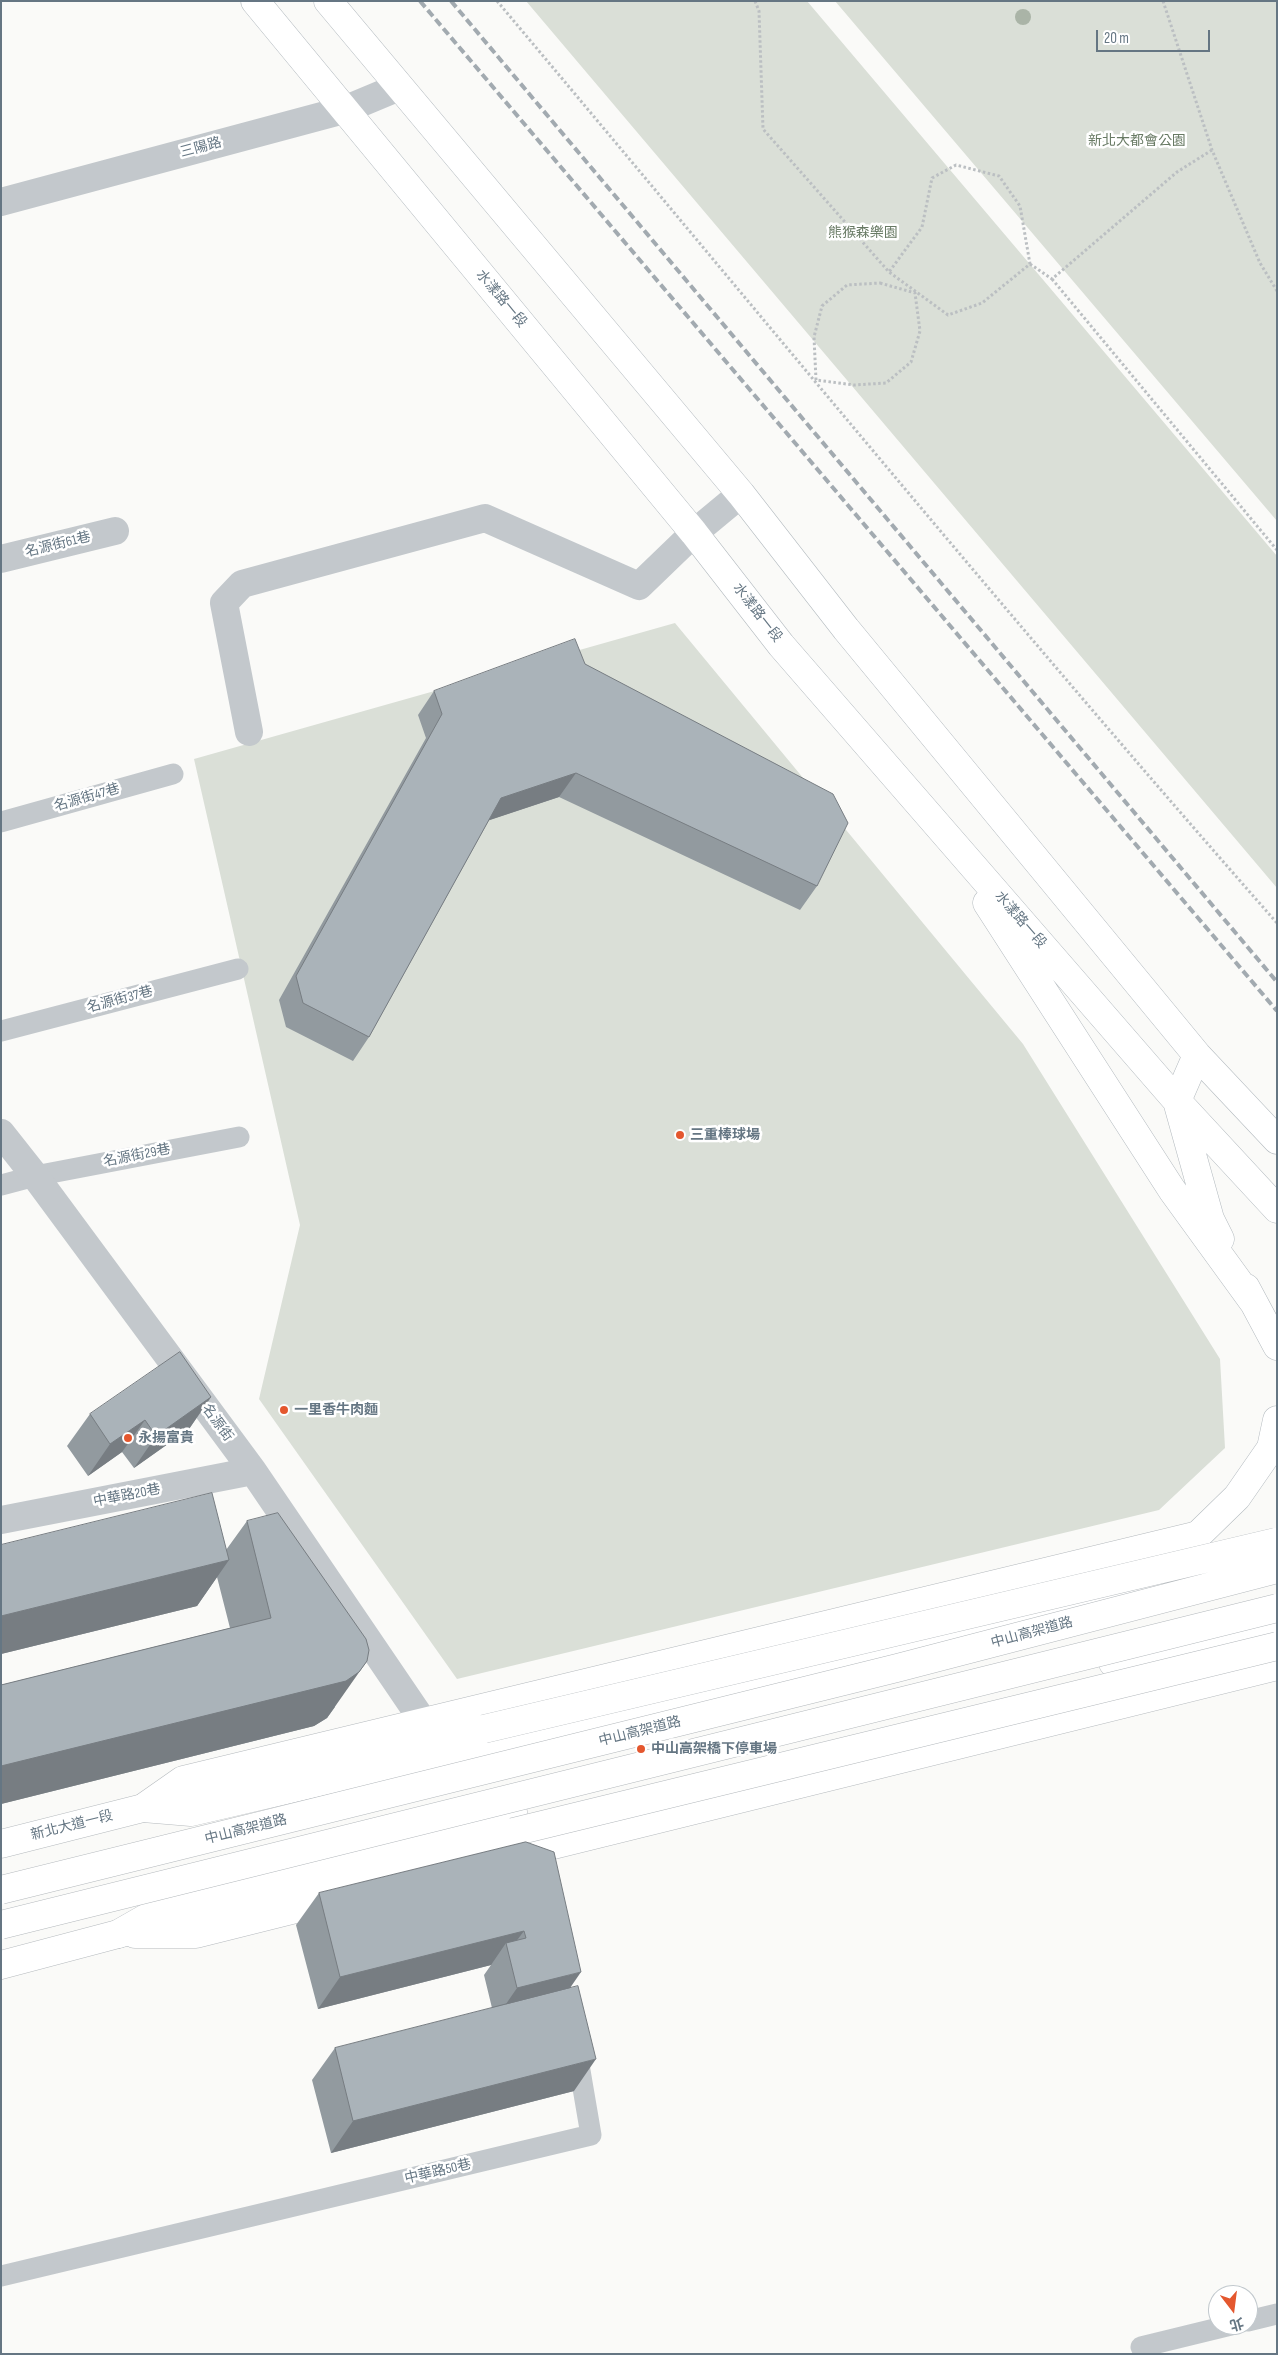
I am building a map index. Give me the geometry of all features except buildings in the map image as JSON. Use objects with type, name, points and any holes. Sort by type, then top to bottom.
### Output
[{"type":"main road","name":"水漾路一段","points":[[255,1],[694,533],[782,644],[1177,1101],[1277,1210]]},
{"type":"main road","points":[[328,1],[741,494],[846,629],[1196,1055],[1277,1140]]},
{"type":"main road","points":[[933,820],[1172,1190],[1254,1303]]},
{"type":"main road","points":[[1196,1055],[1177,1101],[1210,1219],[1277,1346]]},
{"type":"main road","points":[[1080,1603],[1145,1569],[1198,1535],[1237,1497],[1271,1448],[1277,1420]]},
{"type":"main road","points":[[143,1808],[183,1780],[1198,1535]]},
{"type":"main road","name":"新北大道一段","points":[[1,1844],[143,1808],[1277,1542]]},
{"type":"main road","points":[[143,1808],[191,1812],[1277,1555]]},
{"type":"main road","name":"中山高架道路","points":[[1,1890],[887,1671],[1277,1569]]},
{"type":"main road","points":[[1,1925],[1277,1608]]},
{"type":"main road","points":[[118,1934],[183,1897],[856,1723],[1277,1624]]},
{"type":"main road","points":[[1,1965],[373,1866],[1277,1646]]},
{"type":"main road","points":[[118,1934],[196,1934],[541,1858],[1277,1666]]},
{"type":"street","name":"三陽路","points":[[1,202],[344,110],[399,87]]},
{"type":"street","points":[[249,732],[224,603],[242,584],[485,518],[639,586],[694,533],[741,494]]},
{"type":"street","name":"名源街61巷","points":[[1,559],[114,531]]},
{"type":"street","name":"名源街","points":[[1,1133],[35,1176],[253,1471],[423,1721]]},
{"type":"street","name":"中華路20巷","points":[[1,1520],[253,1471]]},
{"type":"lane","name":"名源街47巷","points":[[1,822],[173,774]]},
{"type":"lane","name":"名源街37巷","points":[[1,1031],[238,969]]},
{"type":"lane","name":"名源街29巷","points":[[1,1185],[35,1176],[239,1137]]},
{"type":"lane","name":"中華路50巷","points":[[1,2276],[591,2135],[572,2030]]},
{"type":"lane","points":[[1258,2319],[1277,2314]]},
{"type":"lane","points":[[1141,2347],[1208,2331]]},
{"type":"path","points":[[497,1],[816,380],[952,546],[1140,768],[1277,923]]},
{"type":"path","points":[[755,1],[759,11],[763,130],[889,272],[915,293],[948,315],[982,303],[1030,264]]},
{"type":"path","points":[[1163,1],[1212,150],[1260,263],[1277,291]]},
{"type":"path","points":[[1052,279],[1178,172],[1212,150]]},
{"type":"path","points":[[889,272],[922,228],[932,178],[956,165],[999,176],[1020,206],[1030,264],[1052,279],[1277,550]]},
{"type":"path","points":[[816,380],[814,337],[822,306],[847,285],[880,283],[915,293]]},
{"type":"path","points":[[816,380],[854,385],[886,383],[912,362],[920,331],[915,293]]},
{"type":"green space","name":"熊猴森樂園","points":[[526,1],[807,1],[1277,556],[1277,888]]},
{"type":"green space","name":"新北大都會公園","points":[[835,1],[1277,1],[1277,521]]},
{"type":"green space","name":"三重棒球場","points":[[675,623],[1023,1044],[1220,1359],[1225,1448],[1159,1510],[457,1679],[259,1399],[300,1225],[194,759]]},
{"type":"railway","points":[[420,1],[1277,1011]]},
{"type":"railway","points":[[451,1],[1277,982]]},
{"type":"place","name":"三重棒球場","points":[[680,1135]]},
{"type":"place","name":"一里香牛肉麵","points":[[284,1410]]},
{"type":"place","name":"永揚富貴","points":[[128,1438]]},
{"type":"place","name":"中山高架橋下停車場","points":[[641,1749]]}]
